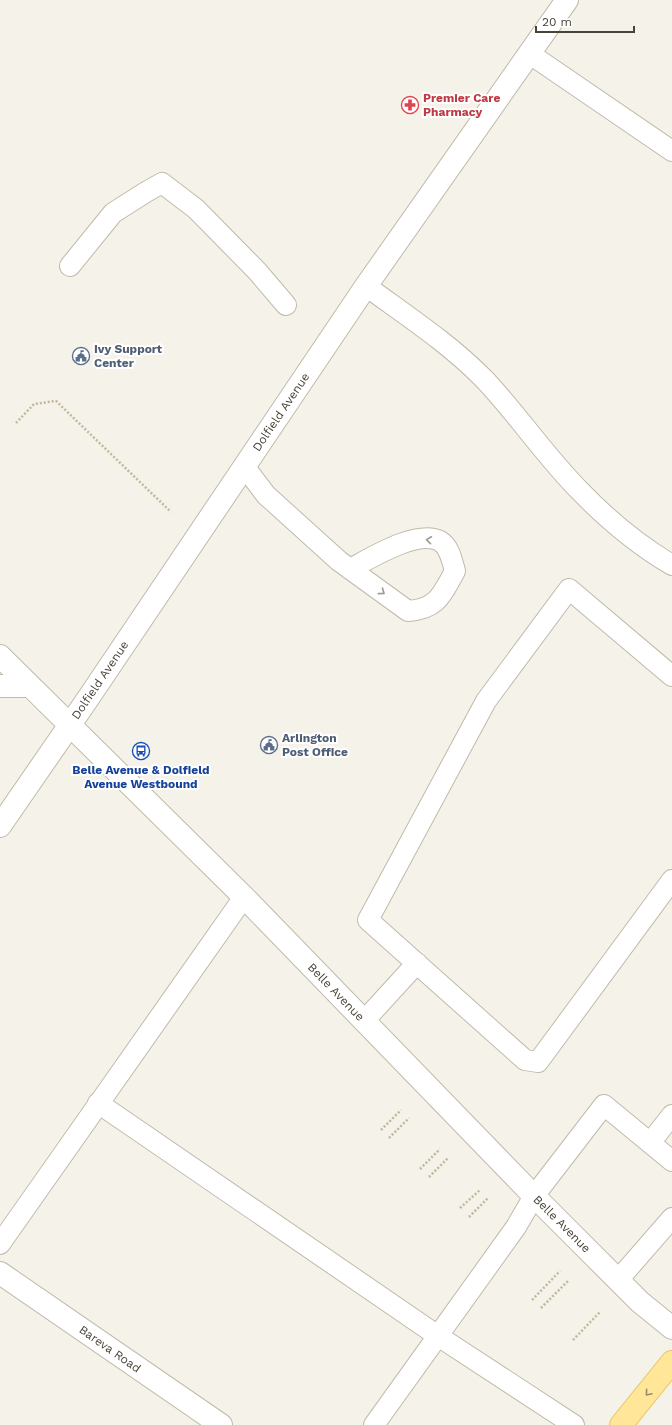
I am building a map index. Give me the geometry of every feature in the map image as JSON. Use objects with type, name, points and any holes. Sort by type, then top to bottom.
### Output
[{"type":"main road","points":[[621,1425],[672,1362]]},
{"type":"street","name":"Dolfield Avenue","points":[[0,826],[70,725],[366,286],[567,0]]},
{"type":"street","name":"Belle Avenue","points":[[0,656],[244,897],[534,1196],[640,1302],[672,1328]]},
{"type":"street","points":[[0,686],[29,686]]},
{"type":"street","name":"Bareva Road","points":[[0,1273],[221,1425]]},
{"type":"lane","points":[[530,54],[672,151]]},
{"type":"lane","points":[[70,266],[112,213],[162,182],[196,209],[257,271],[286,305]]},
{"type":"lane","points":[[366,286],[447,345],[485,380],[579,490],[617,527],[655,555],[672,565]]},
{"type":"lane","points":[[244,466],[266,495],[339,561],[350,569],[408,611],[419,610],[431,606],[441,596],[455,571],[450,553],[440,542],[425,538],[404,542],[350,569]]},
{"type":"lane","points":[[672,676],[570,589],[486,701],[368,920],[525,1060],[538,1062],[672,880]]},
{"type":"lane","points":[[0,1244],[244,897]]},
{"type":"lane","points":[[364,1021],[417,963]]},
{"type":"lane","points":[[98,1103],[438,1336],[574,1425]]},
{"type":"lane","points":[[374,1425],[516,1227],[534,1196],[604,1105],[672,1161]]},
{"type":"lane","points":[[650,1143],[672,1115]]},
{"type":"lane","points":[[618,1280],[672,1218]]},
{"type":"path","points":[[16,423],[34,404],[56,401],[171,512]]},
{"type":"path","points":[[382,1130],[401,1110]]},
{"type":"path","points":[[389,1138],[409,1118]]},
{"type":"path","points":[[420,1169],[440,1149]]},
{"type":"path","points":[[429,1177],[448,1158]]},
{"type":"path","points":[[460,1208],[480,1190]]},
{"type":"path","points":[[469,1217],[488,1198]]},
{"type":"path","points":[[532,1300],[560,1272]]},
{"type":"path","points":[[542,1308],[569,1280]]},
{"type":"path","points":[[573,1340],[600,1312]]},
{"type":"place","name":"Premier Care Pharmacy","points":[[410,105]]},
{"type":"place","name":"Ivy Support Center","points":[[81,356]]},
{"type":"place","name":"Arlington Post Office","points":[[269,745]]},
{"type":"place","name":"Belle Avenue & Dolfield Avenue Westbound","points":[[141,751]]}]
